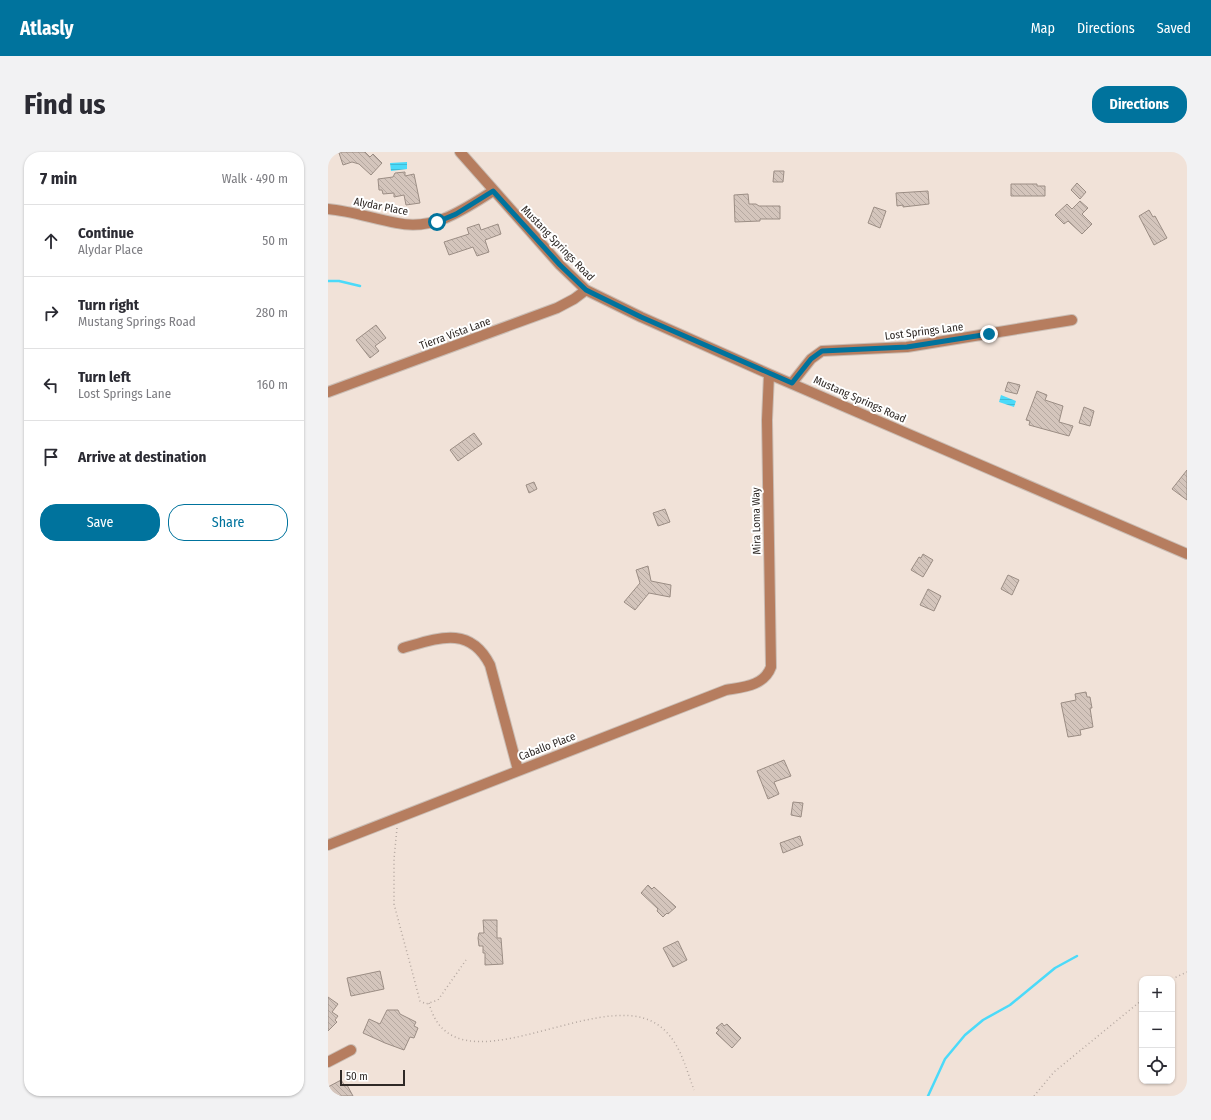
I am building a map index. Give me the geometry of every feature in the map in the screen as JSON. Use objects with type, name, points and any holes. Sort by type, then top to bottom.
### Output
[{"type":"street","name":"Mustang Springs Road","points":[[460,152],[560,265],[586,290],[641,317],[769,374],[1187,554]]},
{"type":"street","name":"Alydar Place","points":[[328,209],[399,224],[421,224],[437,222],[456,214],[493,191]]},
{"type":"street","name":"Tierra Vista Lane","points":[[328,392],[557,308],[574,299],[586,290]]},
{"type":"street","name":"Lost Springs Lane","points":[[792,383],[811,359],[822,351],[907,347],[1072,320]]},
{"type":"street","name":"Mira Loma Way","points":[[769,374],[767,420],[771,667]]},
{"type":"street","points":[[403,648],[450,637],[469,640],[477,645],[485,654],[490,665],[518,770]]},
{"type":"street","name":"Caballo Place","points":[[328,845],[398,816],[726,690],[756,684],[768,674],[771,667]]},
{"type":"street","points":[[328,1062],[351,1050]]},
{"type":"path","points":[[398,816],[394,859],[394,904],[420,1001],[426,1004],[438,1000],[466,960]]},
{"type":"path","points":[[1175,978],[1187,972]]},
{"type":"path","points":[[1034,1096],[1054,1072],[1139,1002]]},
{"type":"path","points":[[429,1003],[432,1018]]},
{"type":"path","points":[[528,1038],[571,1026],[608,1018],[632,1015],[642,1017],[656,1023],[674,1040],[694,1090]]},
{"type":"path","points":[[436,1024],[445,1034]]},
{"type":"water","points":[[407,162],[407,169],[391,171],[390,163]]},
{"type":"water","points":[[1001,395],[1016,401],[1014,407],[999,402]]},
{"type":"building","points":[[365,152],[370,157],[373,154],[382,163],[371,175],[359,164],[352,162],[343,165],[339,153]]},
{"type":"building","points":[[774,171],[784,171],[783,182],[773,182]]},
{"type":"building","points":[[405,172],[405,176],[414,174],[420,203],[406,205],[404,195],[394,197],[394,193],[383,194],[382,190],[379,190],[378,179],[393,177],[395,173]]},
{"type":"building","points":[[1077,183],[1086,192],[1080,199],[1071,190]]},
{"type":"building","points":[[1011,184],[1037,184],[1037,186],[1045,186],[1045,196],[1011,196]]},
{"type":"building","points":[[928,191],[929,204],[903,207],[903,205],[897,206],[896,193]]},
{"type":"building","points":[[748,194],[749,204],[756,204],[759,206],[780,206],[780,219],[760,219],[760,221],[735,222],[734,195]]},
{"type":"building","points":[[1080,201],[1088,208],[1082,214],[1092,224],[1082,234],[1068,221],[1064,224],[1055,215],[1067,204],[1072,209]]},
{"type":"building","points":[[874,207],[886,211],[880,228],[868,223]]},
{"type":"building","points":[[1149,210],[1153,217],[1155,216],[1167,238],[1154,245],[1139,216]]},
{"type":"building","points":[[479,224],[481,230],[498,224],[501,234],[485,240],[489,252],[477,256],[473,247],[449,255],[444,242],[469,234],[467,228]]},
{"type":"building","points":[[376,325],[386,338],[375,346],[379,351],[370,358],[356,340]]},
{"type":"building","points":[[1008,382],[1020,385],[1017,394],[1005,391]]},
{"type":"building","points":[[1037,391],[1047,395],[1045,400],[1063,406],[1059,422],[1073,426],[1069,436],[1029,425],[1030,421],[1026,420]]},
{"type":"building","points":[[1084,407],[1094,411],[1090,426],[1079,423]]},
{"type":"building","points":[[474,433],[482,444],[458,461],[450,450]]},
{"type":"building","points":[[1187,470],[1187,500],[1172,489]]},
{"type":"building","points":[[534,482],[537,489],[529,493],[526,485]]},
{"type":"building","points":[[665,509],[670,522],[658,526],[653,513]]},
{"type":"building","points":[[923,554],[933,560],[923,577],[911,570],[919,557],[921,558]]},
{"type":"building","points":[[648,566],[651,581],[671,585],[670,597],[649,593],[635,610],[624,602],[640,583],[636,570]]},
{"type":"building","points":[[1008,575],[1019,580],[1012,595],[1001,589]]},
{"type":"building","points":[[928,589],[941,596],[934,611],[920,605]]},
{"type":"building","points":[[1086,692],[1087,697],[1090,697],[1093,727],[1080,730],[1081,735],[1068,737],[1061,703],[1076,700],[1075,694]]},
{"type":"building","points":[[784,760],[791,776],[774,782],[779,794],[768,799],[757,771]]},
{"type":"building","points":[[793,802],[803,803],[801,817],[791,815]]},
{"type":"building","points":[[800,836],[803,845],[783,853],[780,843]]},
{"type":"building","points":[[648,885],[652,889],[654,887],[676,907],[663,917],[657,911],[658,909],[641,893]]},
{"type":"building","points":[[483,920],[497,920],[497,938],[501,938],[503,964],[485,965],[485,953],[483,953],[483,946],[479,946],[478,938],[479,933],[484,933]]},
{"type":"building","points":[[678,941],[687,960],[673,967],[663,948]]},
{"type":"building","points":[[380,971],[384,989],[351,996],[347,978]]},
{"type":"building","points":[[328,997],[338,1004],[332,1012],[338,1016],[335,1020],[337,1022],[328,1031]]},
{"type":"building","points":[[387,1010],[398,1010],[400,1014],[416,1022],[414,1026],[418,1028],[414,1038],[410,1037],[404,1050],[363,1033],[369,1019],[380,1024]]},
{"type":"building","points":[[722,1023],[724,1026],[727,1024],[741,1038],[732,1048],[716,1033],[719,1030],[716,1028]]},
{"type":"building","points":[[341,1080],[345,1086],[347,1085],[353,1096],[328,1096],[328,1087]]},
{"type":"waterway","points":[[328,281],[339,281],[360,286]]},
{"type":"waterway","points":[[928,1096],[945,1059],[965,1035],[983,1020],[1010,1005],[1055,968],[1077,956]]},
{"type":"route","points":[[437,222],[456,214],[493,191],[560,265],[586,290],[641,317],[792,383],[811,359],[822,351],[907,347],[989,334]]}]
